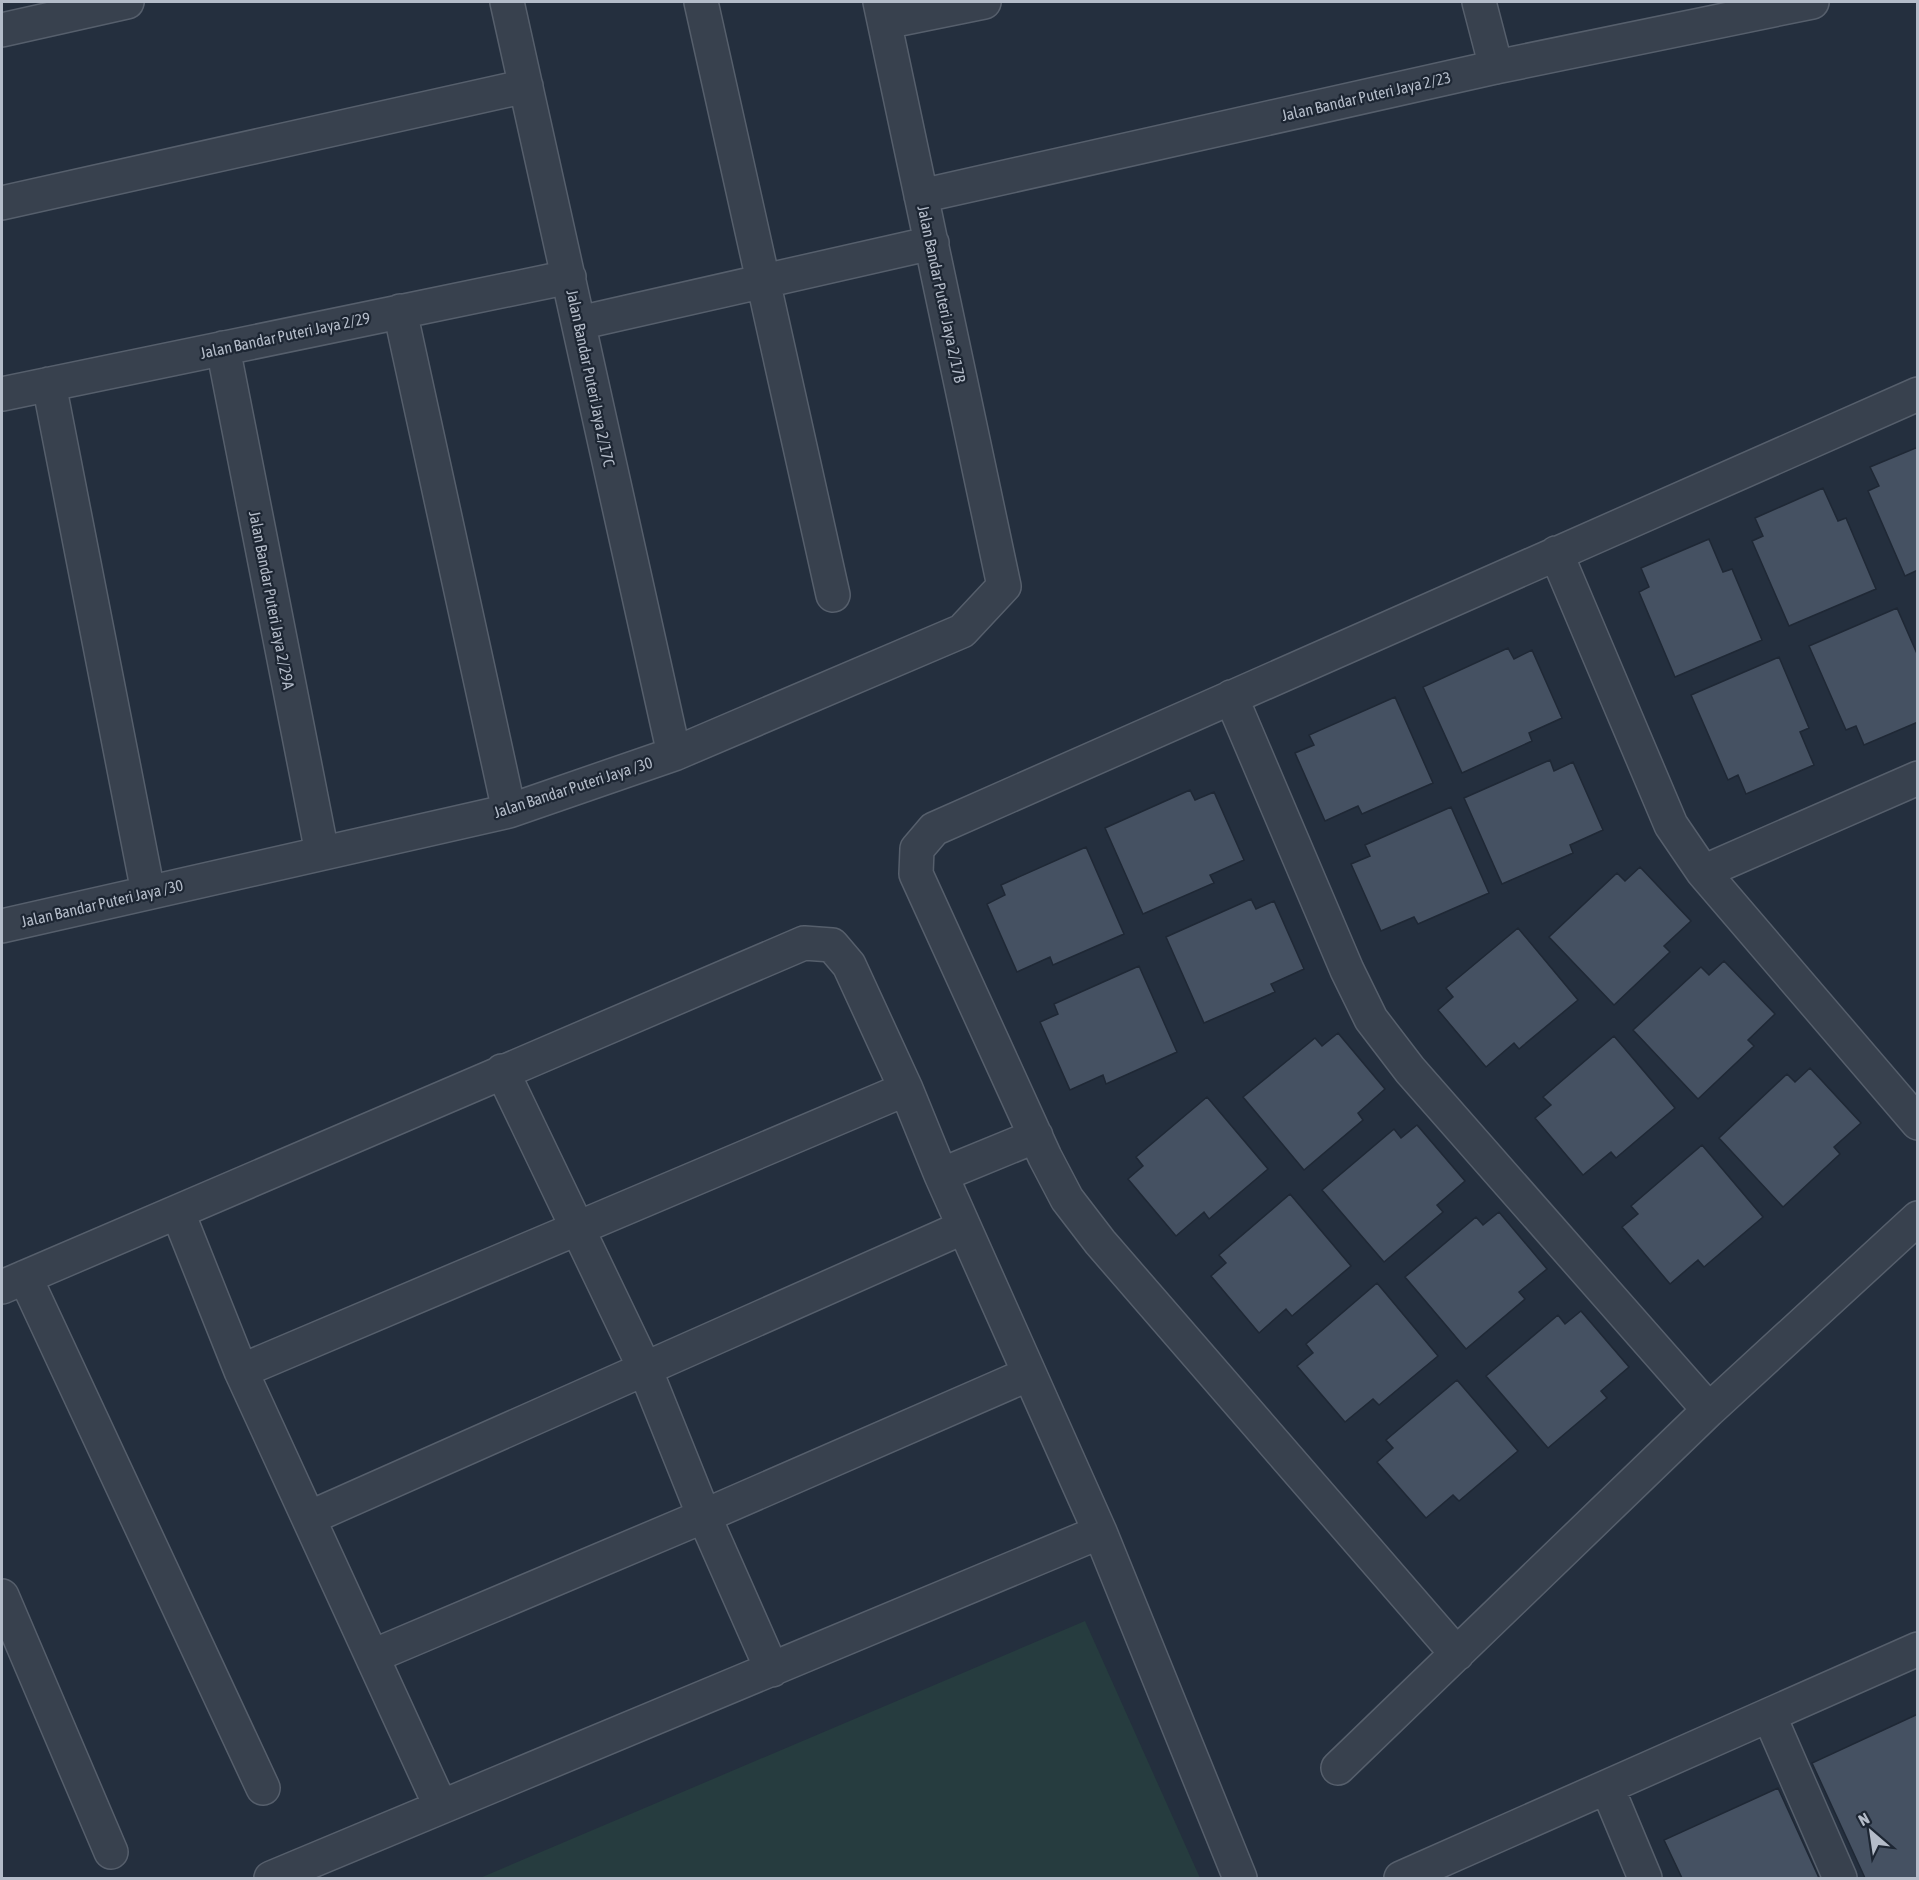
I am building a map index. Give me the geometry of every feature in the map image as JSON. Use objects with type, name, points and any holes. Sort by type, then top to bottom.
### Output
[{"type":"street","points":[[2,30],[127,2]]},
{"type":"street","name":"Jalan Bandar Puteri Jaya 2/17C","points":[[507,2],[674,754]]},
{"type":"street","points":[[701,2],[833,595]]},
{"type":"street","points":[[883,12],[984,2]]},
{"type":"street","points":[[1479,2],[1496,67]]},
{"type":"street","name":"Jalan Bandar Puteri Jaya 2/23","points":[[921,196],[1496,67],[1812,2]]},
{"type":"street","name":"Jalan Bandar Puteri Jaya 2/17B","points":[[883,12],[1004,586]]},
{"type":"street","points":[[2,203],[526,86]]},
{"type":"street","points":[[579,323],[932,243]]},
{"type":"street","name":"Jalan Bandar Puteri Jaya 2/29","points":[[2,391],[49,384],[569,277]]},
{"type":"street","points":[[400,311],[509,811]]},
{"type":"street","name":"Jalan Bandar Puteri Jaya 2/29A","points":[[223,348],[322,853]]},
{"type":"street","points":[[49,384],[148,892]]},
{"type":"street","points":[[1457,1654],[1100,1242],[1066,1199],[916,874],[917,849],[934,829],[1917,394]]},
{"type":"street","points":[[1556,553],[1671,825],[1703,872],[1917,1123]]},
{"type":"street","name":"Jalan Bandar Puteri Jaya /30","points":[[2,926],[509,811],[674,754],[962,631],[1004,586]]},
{"type":"street","points":[[1231,697],[1347,970],[1371,1019],[1410,1070],[1709,1410]]},
{"type":"street","points":[[1703,872],[1917,778]]},
{"type":"street","points":[[263,1788],[13,1282],[804,943],[832,945],[849,965],[906,1089],[941,1175],[1100,1532],[1240,1878]]},
{"type":"street","points":[[502,1071],[645,1369],[704,1516],[772,1670]]},
{"type":"street","points":[[241,1371],[906,1089]]},
{"type":"street","points":[[941,1175],[1036,1136]]},
{"type":"street","points":[[178,1213],[241,1371],[441,1807]]},
{"type":"street","points":[[1338,1768],[1709,1410],[1917,1218]]},
{"type":"street","points":[[309,1518],[964,1227]]},
{"type":"street","points":[[372,1656],[704,1516],[1029,1374]]},
{"type":"street","points":[[271,1878],[1100,1532]]},
{"type":"street","points":[[2,1596],[111,1852]]},
{"type":"street","points":[[1416,1875],[1917,1649]]},
{"type":"street","points":[[1769,1715],[1840,1878]]},
{"type":"street","points":[[1607,1787],[1645,1878]]},
{"type":"green space","points":[[1085,1621],[1200,1878],[480,1878]]},
{"type":"building","points":[[1918,447],[1918,570],[1905,576],[1868,491],[1879,486],[1870,467]]},
{"type":"building","points":[[1823,488],[1838,521],[1846,518],[1876,589],[1789,626],[1752,541],[1763,536],[1755,518]]},
{"type":"building","points":[[1709,539],[1723,572],[1732,569],[1762,640],[1675,677],[1639,592],[1649,587],[1641,568]]},
{"type":"building","points":[[1897,608],[1918,656],[1918,722],[1864,745],[1856,726],[1846,730],[1809,646]]},
{"type":"building","points":[[1508,648],[1514,659],[1532,650],[1562,718],[1529,733],[1532,741],[1462,773],[1423,687]]},
{"type":"building","points":[[1779,657],[1809,728],[1800,732],[1814,765],[1746,794],[1738,775],[1728,780],[1691,695]]},
{"type":"building","points":[[1395,697],[1433,783],[1362,814],[1358,806],[1325,821],[1295,753],[1314,745],[1309,735]]},
{"type":"building","points":[[1550,760],[1554,771],[1573,762],[1603,830],[1570,845],[1573,853],[1502,884],[1464,798]]},
{"type":"building","points":[[1190,790],[1195,800],[1214,792],[1244,860],[1210,875],[1214,883],[1143,914],[1105,828]]},
{"type":"building","points":[[1451,807],[1489,893],[1418,924],[1414,917],[1381,931],[1351,864],[1370,856],[1365,845]]},
{"type":"building","points":[[1086,847],[1124,934],[1053,965],[1050,957],[1017,972],[987,904],[1005,895],[1001,885]]},
{"type":"building","points":[[1640,867],[1691,921],[1664,946],[1670,952],[1614,1005],[1549,937],[1617,873],[1625,881]]},
{"type":"building","points":[[1251,899],[1256,909],[1274,901],[1304,969],[1271,984],[1275,992],[1204,1023],[1166,937]]},
{"type":"building","points":[[1518,928],[1578,1000],[1519,1049],[1514,1043],[1486,1067],[1438,1010],[1453,997],[1446,988]]},
{"type":"building","points":[[1724,961],[1775,1014],[1748,1040],[1754,1046],[1698,1099],[1633,1030],[1701,967],[1709,975]]},
{"type":"building","points":[[1139,966],[1177,1052],[1106,1084],[1103,1075],[1070,1090],[1040,1022],[1058,1014],[1054,1004]]},
{"type":"building","points":[[1338,1033],[1385,1089],[1358,1113],[1363,1120],[1304,1170],[1243,1097],[1315,1038],[1322,1046]]},
{"type":"building","points":[[1614,1036],[1675,1108],[1616,1158],[1611,1152],[1583,1175],[1535,1118],[1551,1105],[1543,1097]]},
{"type":"building","points":[[1810,1068],[1861,1123],[1834,1147],[1840,1154],[1783,1207],[1719,1138],[1787,1074],[1795,1082]]},
{"type":"building","points":[[1207,1097],[1268,1169],[1209,1219],[1204,1212],[1176,1236],[1128,1179],[1143,1166],[1136,1157]]},
{"type":"building","points":[[1417,1125],[1465,1181],[1437,1205],[1443,1212],[1384,1262],[1322,1190],[1394,1129],[1401,1138]]},
{"type":"building","points":[[1702,1145],[1763,1217],[1704,1267],[1698,1260],[1670,1284],[1622,1227],[1638,1214],[1631,1206]]},
{"type":"building","points":[[1290,1194],[1351,1266],[1292,1316],[1286,1309],[1259,1333],[1211,1276],[1226,1263],[1219,1255]]},
{"type":"building","points":[[1499,1212],[1547,1269],[1519,1292],[1525,1299],[1466,1349],[1405,1277],[1476,1217],[1483,1225]]},
{"type":"building","points":[[1377,1283],[1438,1356],[1379,1405],[1373,1399],[1345,1422],[1297,1366],[1313,1353],[1306,1344]]},
{"type":"building","points":[[1581,1311],[1629,1367],[1601,1391],[1607,1398],[1548,1448],[1486,1376],[1558,1315],[1565,1324]]},
{"type":"building","points":[[1457,1380],[1518,1451],[1459,1501],[1453,1495],[1426,1518],[1377,1462],[1393,1448],[1386,1440]]},
{"type":"building","points":[[1918,1714],[1918,1878],[1865,1878],[1812,1763]]},
{"type":"building","points":[[1778,1788],[1819,1878],[1682,1878],[1664,1840]]}]
